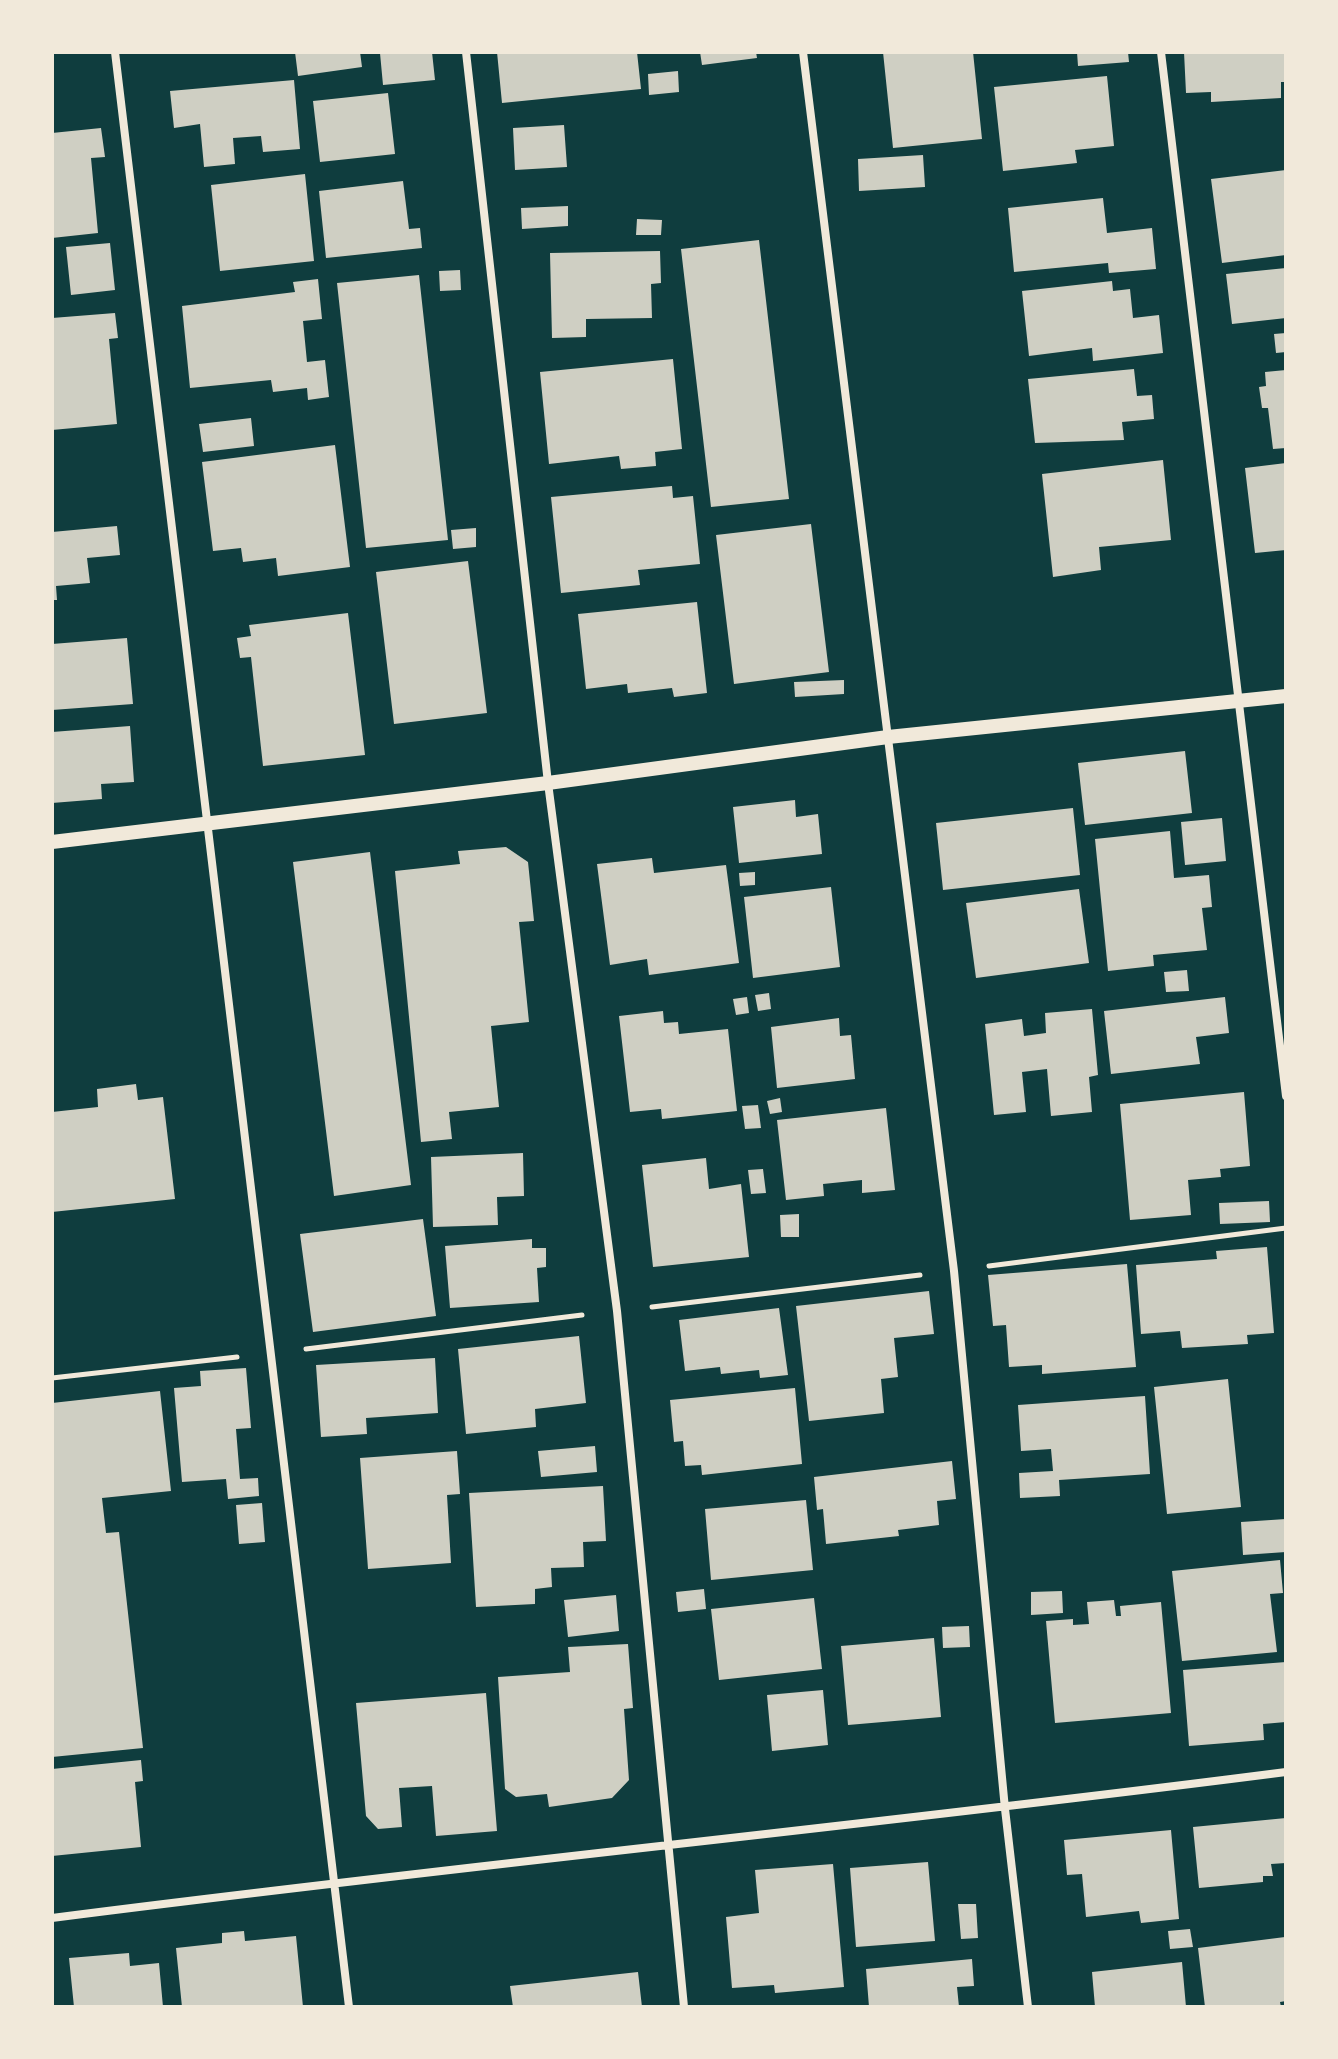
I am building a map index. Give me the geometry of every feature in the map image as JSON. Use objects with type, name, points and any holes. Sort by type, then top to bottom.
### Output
[{"type":"street","points":[[115,52],[349,2007]]},
{"type":"street","points":[[466,52],[548,783],[617,1311],[684,2007]]},
{"type":"street","points":[[803,52],[954,1271],[1005,1809],[1028,2007]]},
{"type":"street","points":[[1161,52],[1286,1096]]},
{"type":"street","points":[[52,842],[548,783],[888,737],[1286,696]]},
{"type":"street","points":[[52,1918],[333,1882],[1005,1809],[1286,1772]]},
{"type":"path","points":[[52,1378],[954,1271],[1286,1228]]},
{"type":"building","points":[[295,52],[360,52],[362,67],[298,76]]},
{"type":"building","points":[[432,52],[435,80],[383,85],[380,53]]},
{"type":"building","points":[[497,52],[637,52],[641,89],[502,103]]},
{"type":"building","points":[[700,52],[756,52],[757,58],[702,65]]},
{"type":"building","points":[[883,52],[973,52],[982,139],[893,148]]},
{"type":"building","points":[[1077,52],[1128,52],[1129,62],[1078,66]]},
{"type":"building","points":[[1184,52],[1286,52],[1286,82],[1281,82],[1281,98],[1211,102],[1211,92],[1186,93]]},
{"type":"building","points":[[678,71],[679,92],[649,95],[648,74]]},
{"type":"building","points":[[1107,76],[1114,146],[1075,150],[1077,163],[1003,171],[994,87]]},
{"type":"building","points":[[294,80],[300,149],[263,152],[261,136],[233,138],[235,164],[204,167],[200,124],[174,128],[170,91]]},
{"type":"building","points":[[388,93],[395,154],[320,162],[313,101]]},
{"type":"building","points":[[564,125],[567,167],[515,170],[513,128]]},
{"type":"building","points":[[101,128],[105,157],[91,158],[98,233],[52,238],[52,133]]},
{"type":"building","points":[[923,155],[925,187],[859,191],[858,159]]},
{"type":"building","points":[[1286,170],[1286,255],[1222,263],[1211,179]]},
{"type":"building","points":[[305,174],[314,261],[220,271],[211,185]]},
{"type":"building","points":[[403,181],[409,229],[420,228],[422,248],[326,258],[319,191]]},
{"type":"building","points":[[1103,198],[1107,233],[1152,228],[1156,269],[1109,273],[1108,263],[1014,272],[1008,208]]},
{"type":"building","points":[[568,206],[568,226],[522,229],[521,208]]},
{"type":"building","points":[[637,219],[662,220],[661,235],[636,235]]},
{"type":"building","points":[[759,240],[789,499],[711,507],[681,249]]},
{"type":"building","points":[[110,243],[115,290],[71,295],[66,247]]},
{"type":"building","points":[[660,251],[661,283],[651,284],[652,318],[586,319],[586,337],[552,338],[550,253]]},
{"type":"building","points":[[1286,268],[1286,318],[1232,324],[1226,274]]},
{"type":"building","points":[[460,270],[461,290],[440,291],[439,271]]},
{"type":"building","points":[[419,275],[448,540],[366,548],[337,283]]},
{"type":"building","points":[[318,279],[322,319],[303,321],[307,362],[325,360],[329,397],[308,400],[307,388],[273,392],[271,380],[190,388],[182,306],[295,292],[293,282]]},
{"type":"building","points":[[1112,281],[1113,291],[1130,289],[1133,318],[1159,315],[1163,353],[1093,361],[1092,348],[1029,356],[1022,291]]},
{"type":"building","points":[[115,313],[118,338],[109,339],[117,424],[52,430],[52,318]]},
{"type":"building","points":[[1286,333],[1286,352],[1276,353],[1274,334]]},
{"type":"building","points":[[673,359],[682,449],[655,452],[656,466],[621,469],[619,456],[549,464],[540,372]]},
{"type":"building","points":[[1134,369],[1137,396],[1152,395],[1154,419],[1122,422],[1124,440],[1035,443],[1028,379]]},
{"type":"building","points":[[1286,370],[1286,448],[1273,449],[1268,408],[1262,408],[1259,387],[1266,386],[1265,372]]},
{"type":"building","points":[[251,418],[254,446],[203,452],[199,424]]},
{"type":"building","points":[[335,445],[350,567],[278,576],[276,558],[243,562],[241,548],[213,551],[202,462]]},
{"type":"building","points":[[1163,460],[1171,540],[1099,547],[1101,570],[1053,577],[1042,474]]},
{"type":"building","points":[[1286,463],[1286,550],[1255,553],[1245,468]]},
{"type":"building","points":[[672,486],[673,498],[693,496],[700,564],[638,570],[640,585],[561,593],[551,497]]},
{"type":"building","points":[[811,524],[829,672],[734,684],[716,535]]},
{"type":"building","points":[[117,526],[120,555],[87,558],[90,583],[56,586],[57,600],[52,600],[52,532]]},
{"type":"building","points":[[476,528],[476,547],[453,549],[451,530]]},
{"type":"building","points":[[468,561],[487,713],[394,724],[376,572]]},
{"type":"building","points":[[697,602],[707,693],[674,697],[672,688],[628,693],[627,684],[586,689],[578,614]]},
{"type":"building","points":[[348,613],[365,755],[263,766],[251,657],[240,658],[237,638],[251,636],[249,625]]},
{"type":"building","points":[[127,638],[133,704],[52,710],[52,644]]},
{"type":"building","points":[[844,680],[844,694],[795,697],[794,682]]},
{"type":"building","points":[[130,726],[134,782],[101,784],[102,799],[52,803],[52,732]]},
{"type":"building","points":[[1185,751],[1192,813],[1085,825],[1078,763]]},
{"type":"building","points":[[795,800],[796,817],[818,814],[822,854],[739,863],[733,807]]},
{"type":"building","points":[[1073,808],[1080,875],[943,890],[936,823]]},
{"type":"building","points":[[1222,818],[1226,861],[1185,865],[1181,822]]},
{"type":"building","points":[[1170,831],[1174,878],[1209,875],[1212,907],[1202,908],[1207,950],[1153,955],[1154,966],[1108,971],[1095,839]]},
{"type":"building","points":[[506,847],[528,862],[534,921],[519,922],[529,1022],[491,1026],[499,1107],[449,1112],[452,1139],[421,1142],[395,871],[460,864],[458,851]]},
{"type":"building","points":[[370,852],[411,1185],[334,1196],[293,862]]},
{"type":"building","points":[[652,858],[654,873],[726,865],[739,963],[649,975],[647,959],[610,965],[597,864]]},
{"type":"building","points":[[755,872],[755,885],[740,886],[739,873]]},
{"type":"building","points":[[831,887],[840,967],[753,978],[744,897]]},
{"type":"building","points":[[1079,889],[1089,963],[976,978],[966,903]]},
{"type":"building","points":[[1187,970],[1189,991],[1166,992],[1164,972]]},
{"type":"building","points":[[769,993],[771,1009],[758,1011],[755,995]]},
{"type":"building","points":[[747,997],[749,1013],[736,1015],[733,999]]},
{"type":"building","points":[[1225,997],[1229,1033],[1196,1037],[1200,1064],[1111,1074],[1104,1011]]},
{"type":"building","points":[[1092,1009],[1098,1075],[1089,1077],[1092,1112],[1051,1116],[1047,1069],[1022,1072],[1026,1112],[994,1115],[985,1024],[1022,1019],[1024,1036],[1046,1033],[1045,1013]]},
{"type":"building","points":[[663,1011],[664,1023],[678,1022],[679,1034],[728,1029],[737,1111],[662,1119],[661,1109],[630,1112],[619,1016]]},
{"type":"building","points":[[839,1018],[840,1036],[851,1035],[855,1079],[777,1088],[771,1027]]},
{"type":"building","points":[[136,1084],[138,1100],[163,1097],[175,1199],[52,1212],[52,1112],[98,1107],[97,1089]]},
{"type":"building","points":[[1244,1092],[1250,1166],[1220,1169],[1221,1177],[1188,1180],[1191,1215],[1130,1220],[1120,1104]]},
{"type":"building","points":[[780,1098],[782,1112],[770,1114],[767,1101]]},
{"type":"building","points":[[758,1105],[761,1128],[745,1129],[742,1106]]},
{"type":"building","points":[[886,1108],[895,1190],[862,1193],[862,1180],[823,1184],[824,1196],[786,1200],[777,1120]]},
{"type":"building","points":[[523,1153],[524,1196],[497,1197],[498,1225],[433,1227],[431,1157]]},
{"type":"building","points":[[706,1158],[709,1189],[741,1184],[749,1257],[653,1267],[642,1165]]},
{"type":"building","points":[[763,1169],[766,1193],[751,1194],[748,1170]]},
{"type":"building","points":[[1269,1201],[1270,1222],[1220,1224],[1219,1203]]},
{"type":"building","points":[[799,1214],[799,1237],[781,1237],[780,1215]]},
{"type":"building","points":[[423,1219],[436,1316],[313,1332],[300,1234]]},
{"type":"building","points":[[532,1239],[532,1248],[546,1248],[546,1267],[537,1268],[539,1302],[450,1308],[445,1246]]},
{"type":"building","points":[[1267,1247],[1274,1333],[1247,1335],[1248,1344],[1182,1348],[1180,1331],[1141,1334],[1136,1265],[1217,1259],[1216,1251]]},
{"type":"building","points":[[1127,1264],[1136,1367],[1042,1374],[1042,1365],[1009,1367],[1006,1325],[993,1326],[988,1275]]},
{"type":"building","points":[[929,1291],[934,1334],[894,1338],[898,1377],[881,1379],[884,1413],[809,1421],[796,1306]]},
{"type":"building","points":[[779,1308],[788,1375],[760,1378],[759,1370],[721,1374],[720,1367],[685,1371],[679,1320]]},
{"type":"building","points":[[579,1336],[586,1403],[535,1409],[536,1427],[466,1434],[458,1349]]},
{"type":"building","points":[[435,1358],[438,1413],[366,1418],[367,1434],[321,1437],[316,1365]]},
{"type":"building","points":[[246,1368],[251,1428],[236,1429],[240,1479],[258,1478],[259,1496],[228,1499],[226,1479],[182,1482],[174,1388],[201,1386],[200,1371]]},
{"type":"building","points":[[1228,1379],[1241,1507],[1167,1514],[1154,1387]]},
{"type":"building","points":[[795,1388],[802,1464],[702,1475],[701,1465],[685,1466],[683,1441],[674,1442],[670,1400]]},
{"type":"building","points":[[160,1391],[171,1491],[102,1498],[106,1533],[119,1532],[143,1748],[52,1757],[52,1403]]},
{"type":"building","points":[[1145,1396],[1150,1474],[1059,1480],[1060,1496],[1020,1498],[1019,1473],[1053,1471],[1051,1449],[1021,1451],[1018,1405]]},
{"type":"building","points":[[595,1446],[597,1472],[541,1477],[538,1451]]},
{"type":"building","points":[[457,1451],[460,1494],[447,1495],[451,1563],[368,1569],[360,1458]]},
{"type":"building","points":[[952,1461],[956,1499],[937,1501],[939,1525],[898,1530],[899,1536],[826,1544],[823,1509],[817,1510],[814,1477]]},
{"type":"building","points":[[603,1486],[606,1541],[583,1542],[584,1567],[551,1568],[552,1587],[535,1589],[535,1604],[476,1607],[469,1493]]},
{"type":"building","points":[[806,1500],[813,1570],[711,1580],[705,1509]]},
{"type":"building","points":[[262,1503],[265,1542],[239,1544],[236,1505]]},
{"type":"building","points":[[1286,1519],[1286,1552],[1243,1555],[1241,1522]]},
{"type":"building","points":[[1280,1560],[1283,1593],[1270,1594],[1277,1652],[1182,1661],[1172,1571]]},
{"type":"building","points":[[704,1589],[706,1609],[678,1612],[676,1592]]},
{"type":"building","points":[[1062,1591],[1063,1613],[1031,1615],[1031,1592]]},
{"type":"building","points":[[616,1595],[619,1631],[568,1637],[564,1600]]},
{"type":"building","points":[[814,1598],[822,1669],[719,1680],[711,1609]]},
{"type":"building","points":[[1114,1600],[1116,1616],[1121,1616],[1120,1606],[1161,1602],[1171,1713],[1055,1723],[1046,1621],[1073,1619],[1073,1625],[1089,1624],[1087,1602]]},
{"type":"building","points":[[969,1626],[970,1647],[943,1648],[942,1627]]},
{"type":"building","points":[[934,1638],[941,1717],[848,1725],[841,1646]]},
{"type":"building","points":[[628,1644],[633,1708],[624,1709],[629,1780],[612,1798],[549,1807],[547,1794],[516,1797],[505,1789],[498,1677],[570,1672],[568,1647]]},
{"type":"building","points":[[1286,1662],[1286,1722],[1263,1724],[1264,1740],[1189,1746],[1183,1670]]},
{"type":"building","points":[[823,1690],[828,1745],[772,1751],[767,1695]]},
{"type":"building","points":[[486,1693],[497,1831],[436,1836],[432,1786],[399,1788],[402,1827],[378,1829],[366,1816],[356,1703]]},
{"type":"building","points":[[141,1760],[143,1781],[135,1782],[141,1847],[52,1856],[52,1769]]},
{"type":"building","points":[[1286,1818],[1286,1863],[1271,1864],[1273,1876],[1263,1876],[1263,1882],[1199,1888],[1193,1827]]},
{"type":"building","points":[[1171,1830],[1179,1919],[1141,1923],[1139,1911],[1086,1917],[1082,1874],[1067,1875],[1064,1840]]},
{"type":"building","points":[[928,1862],[935,1941],[856,1947],[850,1868]]},
{"type":"building","points":[[833,1864],[844,1987],[775,1993],[774,1985],[732,1988],[726,1917],[759,1913],[755,1870]]},
{"type":"building","points":[[958,1904],[976,1904],[978,1938],[961,1939]]},
{"type":"building","points":[[1190,1929],[1193,1947],[1170,1949],[1168,1931]]},
{"type":"building","points":[[244,1931],[245,1941],[296,1936],[303,2007],[182,2007],[176,1948],[222,1943],[222,1933]]},
{"type":"building","points":[[1285,1937],[1286,2001],[1280,2002],[1281,2007],[1205,2007],[1198,1948]]},
{"type":"building","points":[[129,1953],[130,1966],[159,1963],[163,2007],[74,2007],[69,1958]]},
{"type":"building","points":[[972,1959],[974,1986],[957,1987],[959,2007],[869,2007],[866,1969]]},
{"type":"building","points":[[1182,1962],[1186,2007],[1095,2007],[1092,1972]]},
{"type":"building","points":[[638,1972],[642,2007],[513,2007],[510,1986]]}]
